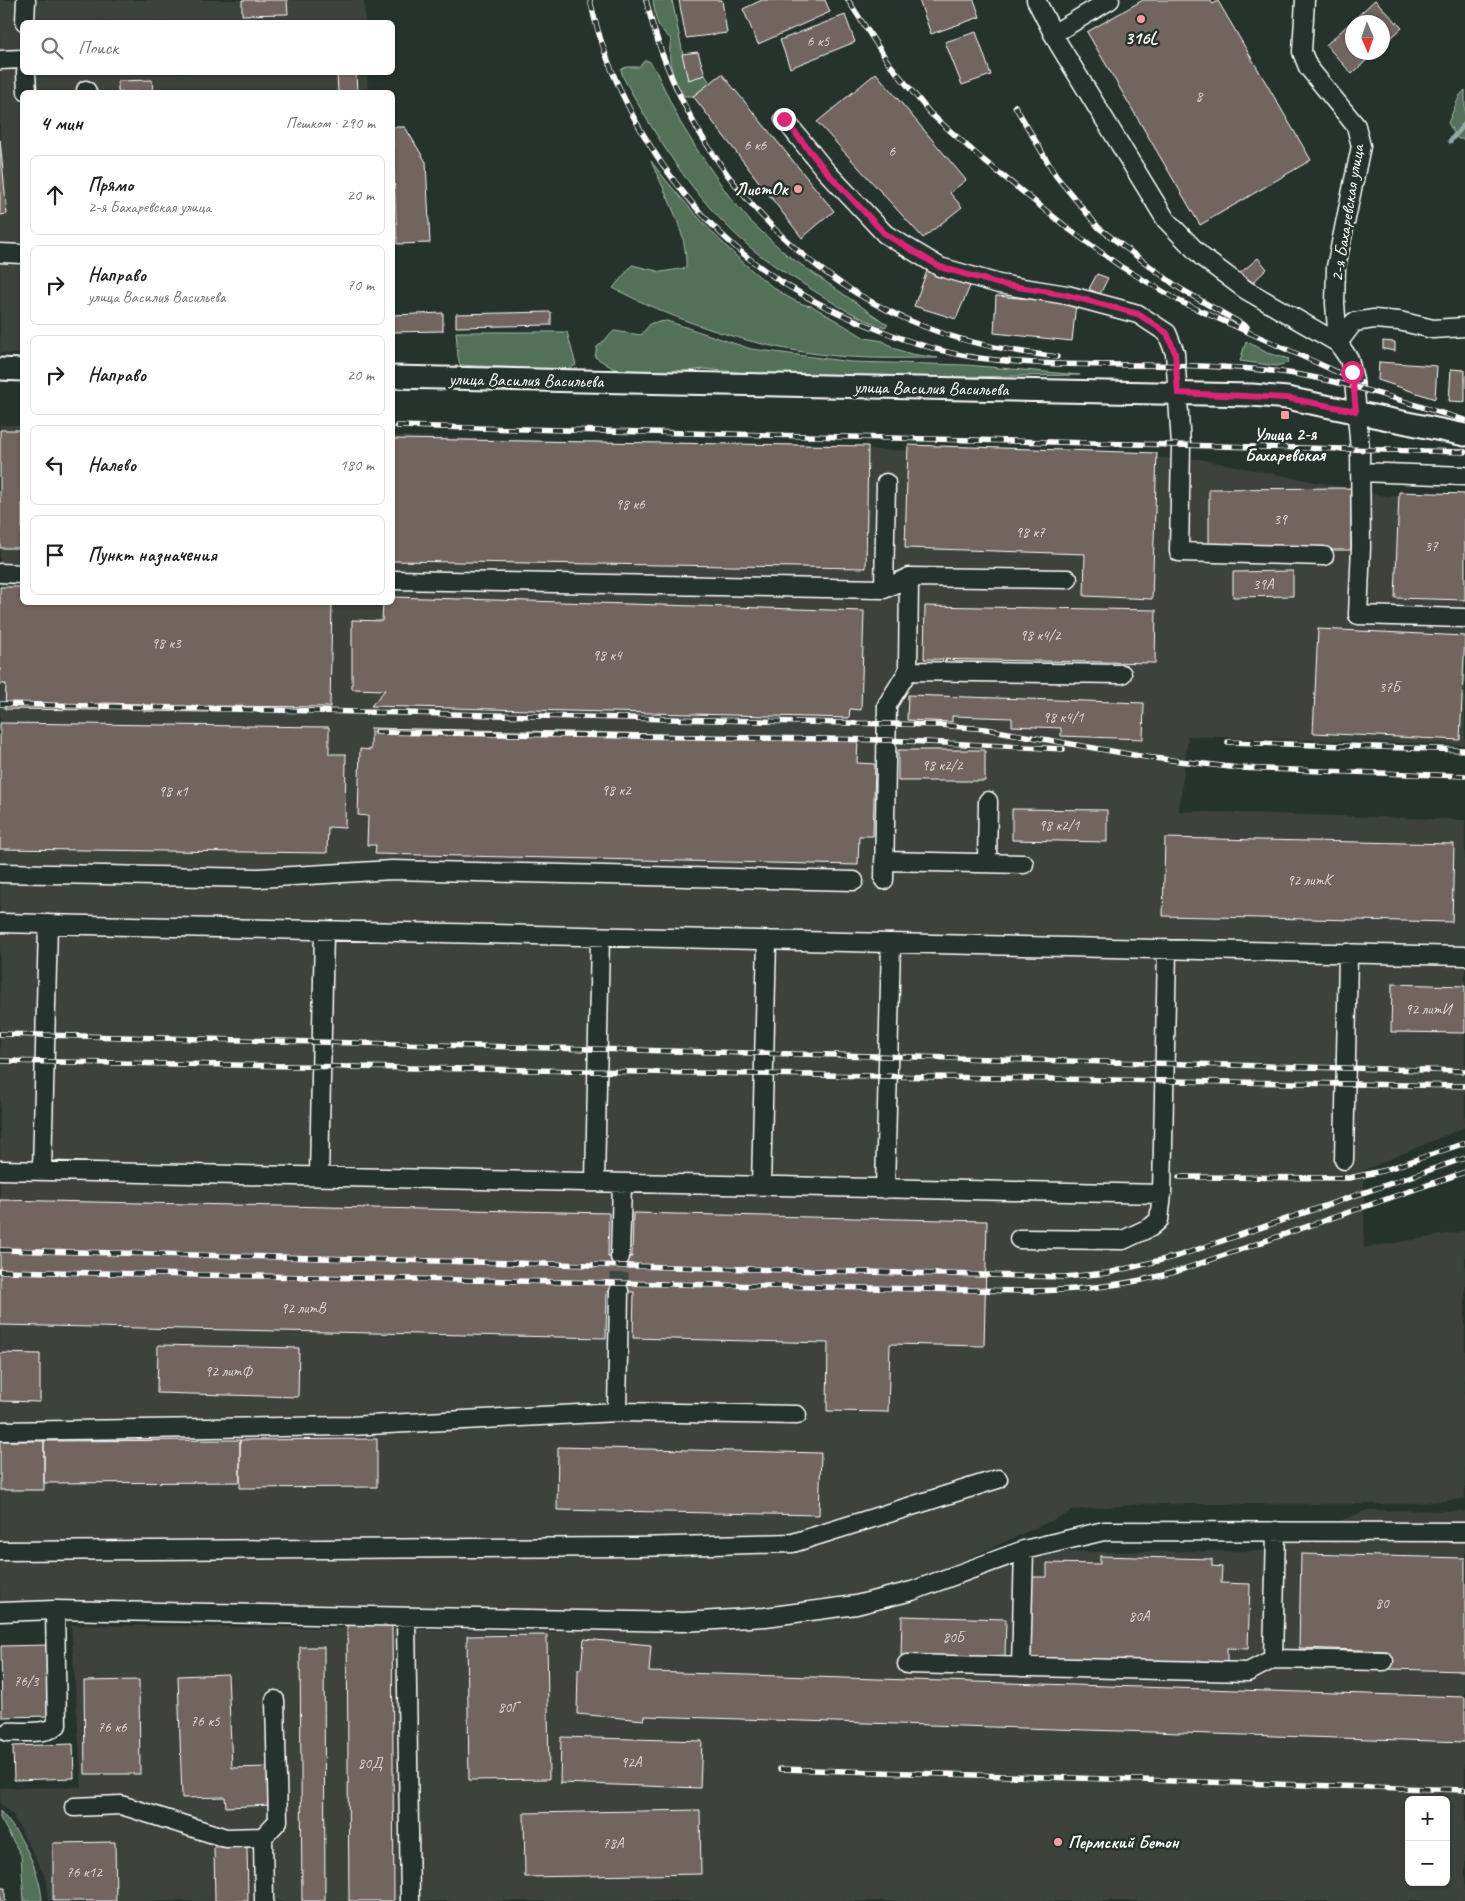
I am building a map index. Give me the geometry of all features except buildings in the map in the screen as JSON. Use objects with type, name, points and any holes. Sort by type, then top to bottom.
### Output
[{"type":"main road","points":[[0,369],[20,370]]},
{"type":"main road","name":"улица Василия Васильева","points":[[395,377],[1178,393],[1287,398],[1465,434]]},
{"type":"lane","points":[[25,20],[26,0]]},
{"type":"lane","points":[[1036,0],[1053,34],[1166,220],[1202,256],[1246,290],[1338,343],[1354,322],[1374,318],[1400,321],[1433,329],[1465,328]]},
{"type":"lane","points":[[1053,34],[1110,0]]},
{"type":"lane","name":"2-я Бахаревская улица","points":[[1305,0],[1302,52],[1308,67],[1356,126],[1361,146],[1336,268],[1335,303],[1338,343],[1351,365],[1356,411],[1360,472],[1361,547],[1358,615],[1465,618]]},
{"type":"lane","points":[[0,60],[20,59]]},
{"type":"lane","points":[[26,75],[27,90]]},
{"type":"lane","points":[[784,119],[825,170],[885,234],[940,267],[1000,284],[1067,295],[1138,314],[1167,333],[1175,353],[1181,445],[1179,552],[1324,556]]},
{"type":"lane","points":[[0,253],[20,254]]},
{"type":"lane","points":[[1360,472],[1465,476]]},
{"type":"lane","points":[[884,589],[886,483]]},
{"type":"lane","points":[[0,573],[20,574]]},
{"type":"lane","points":[[884,880],[887,704],[908,670],[909,577]]},
{"type":"lane","points":[[395,580],[884,589],[909,577],[1068,579]]},
{"type":"lane","points":[[908,670],[1122,674]]},
{"type":"lane","points":[[987,863],[988,801]]},
{"type":"lane","points":[[884,861],[1024,864]]},
{"type":"lane","points":[[0,873],[259,878],[392,870],[854,881]]},
{"type":"lane","points":[[0,923],[1465,956]]},
{"type":"lane","points":[[42,1171],[48,924]]},
{"type":"lane","points":[[319,1176],[324,931]]},
{"type":"lane","points":[[595,1182],[600,937]]},
{"type":"lane","points":[[761,1186],[766,940]]},
{"type":"lane","points":[[885,1188],[891,943]]},
{"type":"lane","points":[[1019,1239],[1123,1240],[1150,1227],[1159,1220],[1162,1194],[1167,949]]},
{"type":"lane","points":[[1344,1160],[1348,953]]},
{"type":"lane","points":[[0,1170],[1162,1194]]},
{"type":"lane","points":[[620,1257],[622,1183]]},
{"type":"lane","points":[[617,1412],[620,1291]]},
{"type":"lane","points":[[0,1431],[350,1426],[617,1412],[797,1415]]},
{"type":"lane","points":[[0,1550],[626,1547],[793,1543],[998,1479]]},
{"type":"lane","points":[[0,1612],[55,1610],[683,1622],[766,1617],[856,1605],[912,1591],[1024,1550],[1104,1531],[1465,1532]]},
{"type":"lane","points":[[1272,1659],[1276,1531]]},
{"type":"lane","points":[[1021,1667],[1024,1550]]},
{"type":"lane","points":[[8,1732],[45,1731],[54,1729],[57,1725],[55,1610]]},
{"type":"lane","points":[[406,1618],[410,1901]]},
{"type":"lane","points":[[907,1664],[1248,1672],[1272,1659],[1384,1661]]},
{"type":"lane","points":[[74,1807],[121,1805],[226,1838],[262,1837],[278,1821],[275,1700]]},
{"type":"lane","points":[[262,1837],[264,1901]]},
{"type":"shaded area","points":[[0,0],[364,0],[365,20],[20,20],[20,75],[367,75],[368,90],[20,90],[20,354],[0,353]]},
{"type":"shaded area","points":[[0,425],[20,425],[20,605],[395,605],[395,436],[1199,459],[1386,496],[1465,499],[1465,745],[1188,736],[1179,811],[1465,820],[1465,1127],[1364,1170],[1364,1248],[1465,1231],[1465,1499],[1402,1504],[1145,1504],[1075,1510],[905,1587],[807,1608],[708,1614],[0,1606]]},
{"type":"shaded area","points":[[1368,1510],[1465,1511],[1465,1901],[48,1901],[47,1880],[13,1815],[0,1803],[0,1788],[82,1787],[71,1625],[671,1632],[867,1608],[1053,1552],[1263,1551]]},
{"type":"green space","points":[[653,0],[672,0],[688,79],[705,75],[710,83],[693,96],[684,96],[676,82],[670,62],[671,39],[659,26]]},
{"type":"green space","points":[[644,61],[649,61],[654,67],[680,122],[698,151],[729,196],[750,221],[787,255],[888,325],[885,327],[875,324],[856,315],[792,277],[739,238],[719,217],[700,196],[666,150],[623,77],[621,70],[626,67],[639,67]]},
{"type":"green space","points":[[1465,90],[1465,139],[1458,139],[1448,123],[1460,95]]},
{"type":"green space","points":[[651,161],[681,198],[726,246],[773,287],[794,300],[812,306],[865,338],[883,341],[896,349],[911,354],[938,358],[850,357],[819,354],[758,343],[728,335],[669,314],[613,288],[632,265],[661,272],[686,268],[686,254],[679,227]]},
{"type":"green space","points":[[667,321],[751,349],[851,362],[966,365],[1080,375],[903,378],[776,376],[704,369],[669,373],[614,369],[595,357],[597,347],[614,331],[641,335],[651,323]]},
{"type":"green space","points":[[456,332],[567,332],[576,365],[566,370],[460,365]]},
{"type":"green space","points":[[1246,341],[1267,353],[1289,359],[1287,363],[1276,366],[1240,361]]},
{"type":"green space","points":[[0,1811],[15,1830],[28,1853],[38,1877],[42,1901],[24,1901],[21,1855],[0,1818]]},
{"type":"waterway","points":[[1450,141],[1465,124]]},
{"type":"tunnel","points":[[619,1291],[620,1257]]},
{"type":"railway","points":[[590,0],[600,38],[614,76],[631,113],[675,182],[701,213],[729,241],[760,267],[787,285],[829,308],[898,337],[938,350],[965,356],[1054,364],[1206,366],[1281,372],[1328,380],[1465,420]]},
{"type":"railway","points":[[646,0],[662,54],[685,105],[712,153],[746,198],[784,238],[827,273],[874,303],[925,327],[957,338],[990,346],[1057,357]]},
{"type":"railway","points":[[848,0],[888,62],[930,113],[982,159],[1070,230],[1120,266],[1181,302],[1335,371]]},
{"type":"railway","points":[[1015,106],[1056,176],[1099,228],[1179,288],[1247,327]]},
{"type":"railway","points":[[1330,369],[1362,383]]},
{"type":"railway","points":[[397,426],[1465,452]]},
{"type":"railway","points":[[0,704],[939,725],[986,729],[1151,758]]},
{"type":"railway","points":[[376,732],[886,740],[1063,749]]},
{"type":"railway","points":[[1228,742],[1465,750]]},
{"type":"railway","points":[[1145,757],[1239,768],[1465,776]]},
{"type":"railway","points":[[0,1034],[1465,1071]]},
{"type":"railway","points":[[0,1061],[1465,1086]]},
{"type":"railway","points":[[1179,1177],[1349,1178],[1382,1171],[1465,1143]]},
{"type":"railway","points":[[0,1250],[1064,1277],[1108,1273],[1178,1256],[1465,1158]]},
{"type":"railway","points":[[0,1271],[1022,1291],[1062,1290],[1120,1284],[1178,1271],[1465,1172]]},
{"type":"railway","points":[[780,1769],[1465,1790]]},
{"type":"place","name":"316L","points":[[1141,19]]},
{"type":"place","name":"ЛистОк","points":[[798,189]]},
{"type":"place","name":"Улица 2-я Бахаревская","points":[[1285,415]]},
{"type":"place","name":"Пермский Бетон","points":[[1058,1842]]},
{"type":"route","points":[[784,119],[825,170],[885,234],[940,267],[1000,284],[1067,295],[1138,314],[1167,333],[1175,353],[1178,393],[1287,398],[1356,411],[1352,372]]}]
